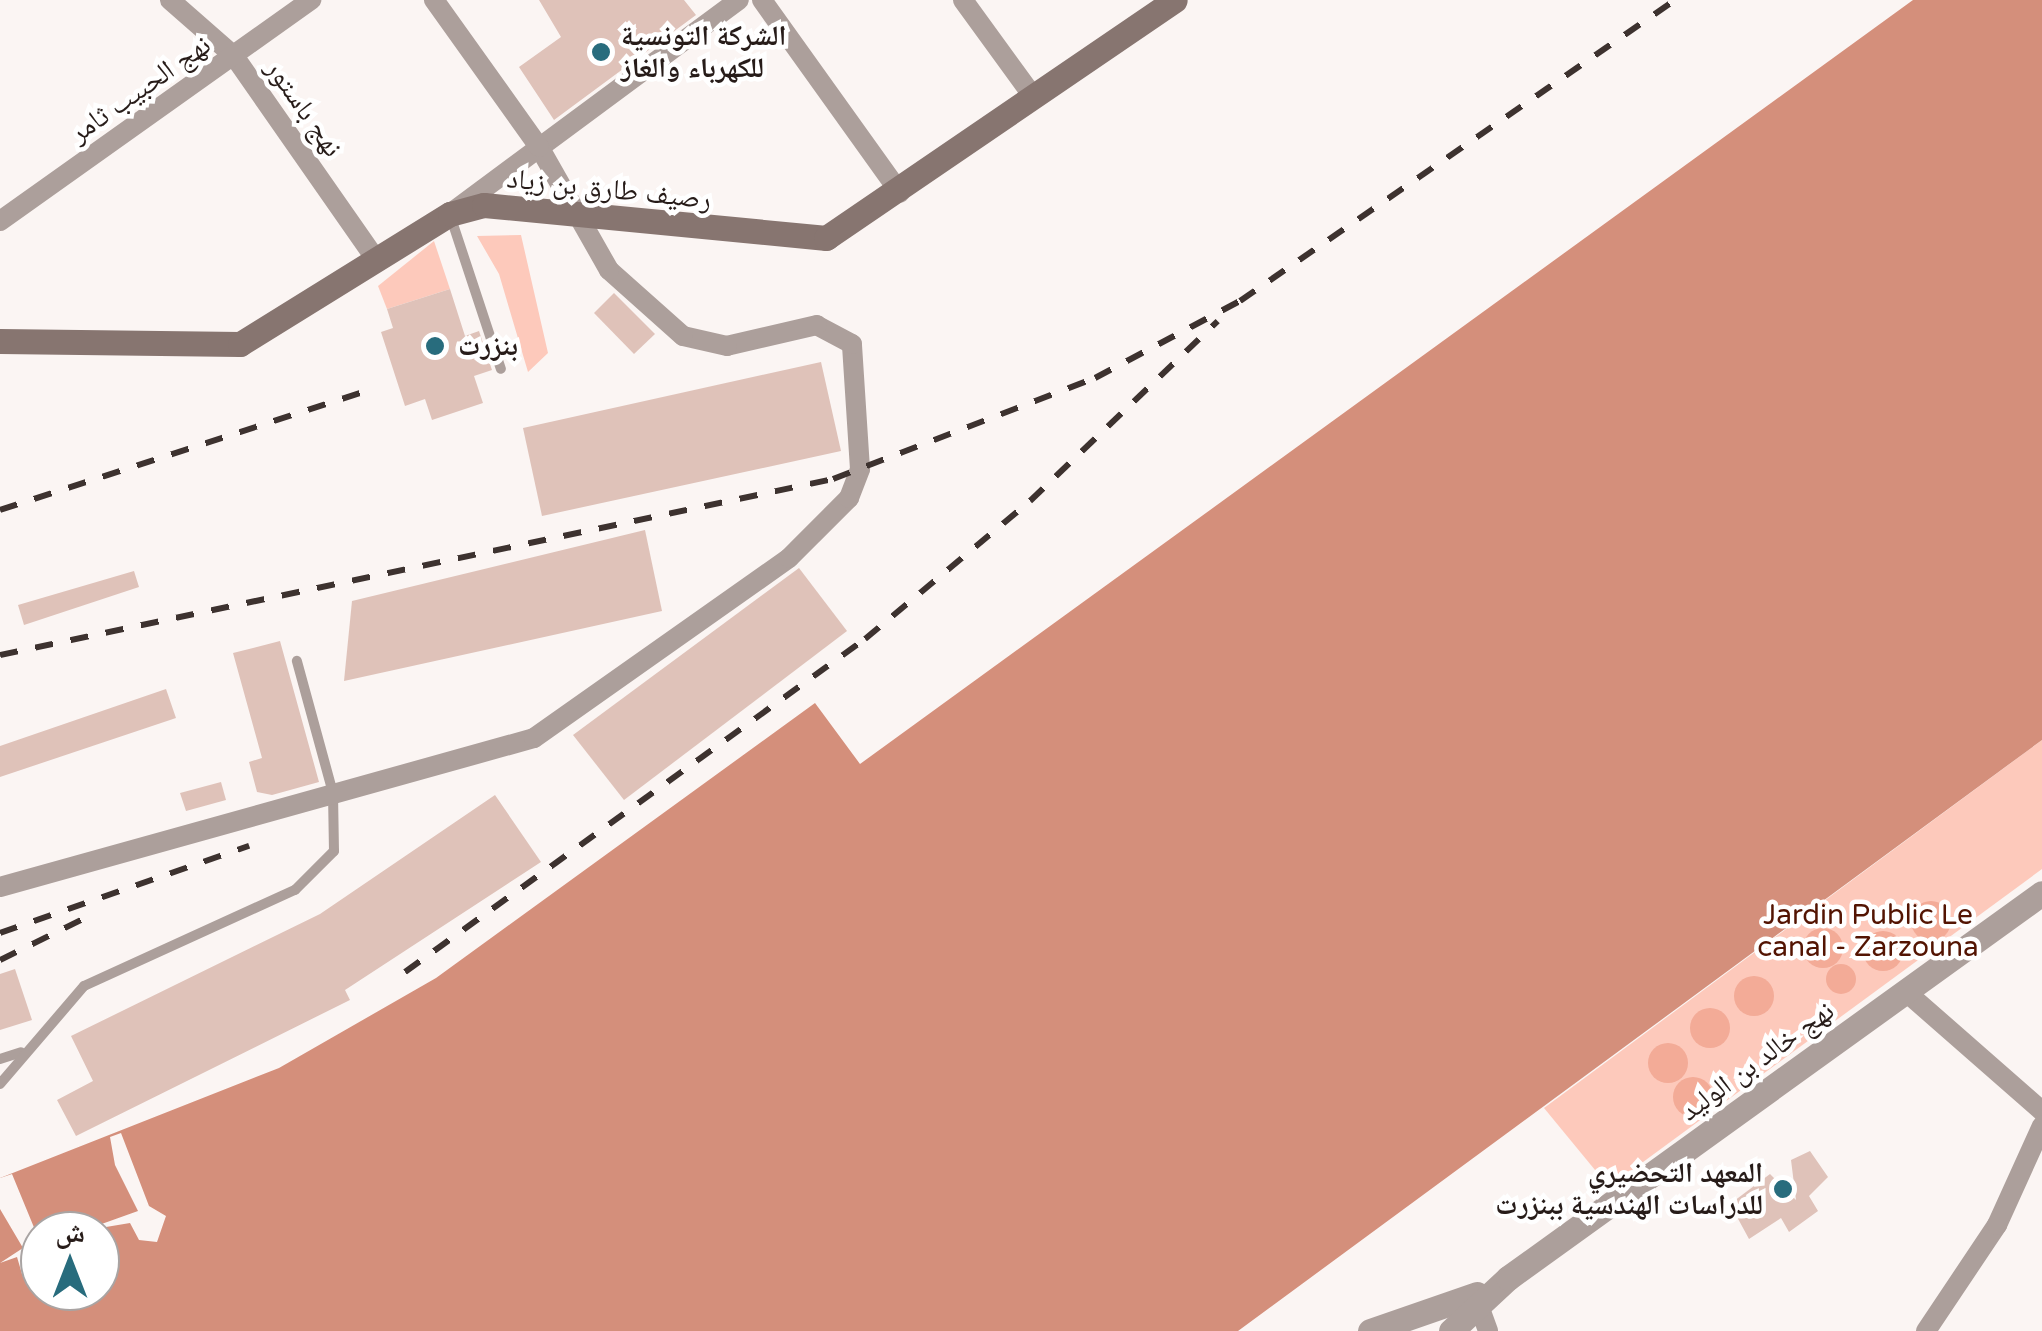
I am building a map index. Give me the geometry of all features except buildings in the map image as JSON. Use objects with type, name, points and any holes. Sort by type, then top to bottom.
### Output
[{"type":"main road","name":"رصيف طارق بن زياد","points":[[0,341],[240,344],[450,214],[484,206],[578,213],[794,241],[850,228],[1173,1]]},
{"type":"street","name":"نهج باستور","points":[[170,0],[234,56],[377,261]]},
{"type":"street","name":"نهج الحبيب ثامر","points":[[0,221],[312,0]]},
{"type":"street","points":[[0,887],[534,738],[788,558],[849,498],[860,469],[852,344],[817,325],[697,344],[620,283],[539,146],[434,0]]},
{"type":"street","points":[[450,214],[739,0]]},
{"type":"street","points":[[762,0],[900,193]]},
{"type":"street","points":[[964,0],[1035,98]]},
{"type":"street","name":"نهج خالد بن الوليد","points":[[1451,1331],[1477,1300],[2042,894]]},
{"type":"street","points":[[1905,991],[2042,1110]]},
{"type":"street","points":[[1926,1331],[1997,1225],[2026,1153],[2042,1126]]},
{"type":"street","points":[[2026,1153],[2042,1170]]},
{"type":"street","points":[[1477,1300],[1488,1331]]},
{"type":"street","name":"نهج خالد بن الوليد","points":[[1370,1331],[1477,1300]]},
{"type":"lane","points":[[450,214],[501,368]]},
{"type":"lane","points":[[0,1084],[22,1052],[84,986],[294,890],[334,851],[334,793],[297,662]]},
{"type":"lane","points":[[0,1059],[22,1052]]},
{"type":"green space","points":[[521,235],[548,353],[528,372],[499,274],[477,236]]},
{"type":"green space","points":[[434,241],[450,289],[387,309],[378,286]]},
{"type":"green space","name":"Jardin Public Le canal - Zarzouna","points":[[2042,740],[2042,869],[1609,1187],[1544,1108]]},
{"type":"shaded area","points":[[1913,0],[2042,0],[2042,740],[1238,1331],[0,1331],[0,1178],[279,1068],[436,978],[815,703],[860,764]]},
{"type":"shaded area","points":[[1931,901],[1945,907],[1951,921],[1945,935],[1931,941],[1917,935],[1911,921],[1917,907]]},
{"type":"shaded area","points":[[1823,928],[1837,934],[1843,948],[1837,962],[1823,968],[1809,962],[1803,948],[1809,934]]},
{"type":"shaded area","points":[[1883,931],[1897,937],[1903,951],[1897,965],[1883,971],[1869,965],[1863,951],[1869,937]]},
{"type":"shaded area","points":[[1841,964],[1855,973],[1856,979],[1847,993],[1841,994],[1827,985],[1826,979],[1835,965]]},
{"type":"shaded area","points":[[1754,976],[1768,982],[1774,996],[1768,1010],[1754,1016],[1740,1010],[1734,996],[1740,982]]},
{"type":"shaded area","points":[[1710,1008],[1724,1014],[1730,1028],[1724,1042],[1710,1048],[1696,1042],[1690,1028],[1696,1014]]},
{"type":"shaded area","points":[[1668,1043],[1682,1049],[1688,1063],[1682,1077],[1668,1083],[1654,1077],[1648,1063],[1654,1049]]},
{"type":"shaded area","points":[[1693,1077],[1707,1083],[1713,1097],[1707,1111],[1693,1117],[1679,1111],[1673,1097],[1679,1083]]},
{"type":"pier","points":[[121,1133],[149,1206],[166,1216],[157,1242],[139,1240],[130,1223],[120,1225],[120,1217],[138,1211],[115,1165],[110,1137]]},
{"type":"pier","points":[[12,1174],[27,1211],[20,1211],[20,1243],[0,1209],[0,1178]]},
{"type":"pier","points":[[20,1250],[20,1267],[17,1257],[0,1263]]},
{"type":"railway","points":[[0,655],[833,479],[1095,378],[1240,301],[1675,0]]},
{"type":"railway","points":[[405,972],[865,639],[1030,501],[1218,321]]},
{"type":"railway","points":[[0,510],[364,392]]},
{"type":"railway","points":[[0,933],[249,846]]},
{"type":"railway","points":[[0,960],[89,916]]},
{"type":"place","name":"الشركة التونسية للكهرباء والغاز","points":[[601,52]]},
{"type":"place","name":"بنزرت","points":[[435,346]]},
{"type":"place","name":"المعهد التحضيري للدراسات الهندسية ببنزرت","points":[[1783,1189]]}]
